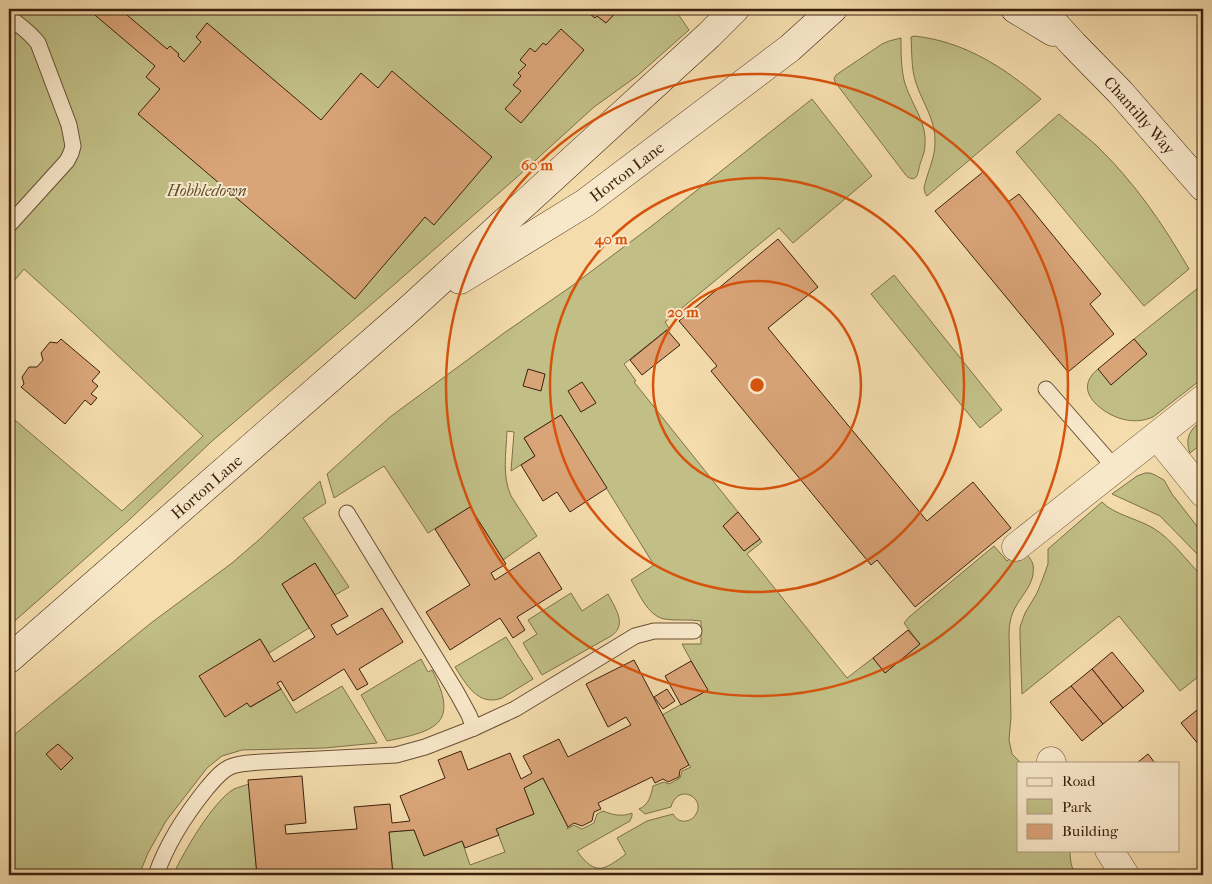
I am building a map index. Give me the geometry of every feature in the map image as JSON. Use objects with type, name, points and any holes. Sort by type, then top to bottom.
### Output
[{"type":"street","name":"Horton Lane","points":[[9,659],[405,313],[709,35],[735,9]]},
{"type":"street","name":"Horton Lane","points":[[405,313],[585,204],[790,48],[832,9]]},
{"type":"street","name":"Chantilly Way","points":[[1015,9],[1074,45]]},
{"type":"street","name":"Chantilly Way","points":[[1041,9],[1120,92],[1203,187]]},
{"type":"street","points":[[1016,547],[1203,399]]},
{"type":"street","points":[[1157,436],[1203,493]]},
{"type":"street","points":[[1110,852],[1125,875]]},
{"type":"lane","points":[[9,17],[38,43],[69,125],[73,146],[67,161],[9,225]]},
{"type":"lane","points":[[1046,389],[1115,468]]},
{"type":"lane","points":[[347,513],[457,694],[474,728]]},
{"type":"lane","points":[[156,875],[165,852],[185,819],[210,784],[225,769],[231,766],[261,762],[396,755],[425,747],[499,717],[531,700],[635,636],[654,631],[694,631]]},
{"type":"green space","name":"Hobbledown","points":[[9,9],[584,9],[595,18],[597,16],[606,23],[619,9],[670,9],[678,14],[689,30],[637,76],[594,107],[516,178],[211,442],[129,520],[9,626],[9,415],[122,511],[203,436],[24,269],[9,287]]},
{"type":"green space","points":[[911,37],[949,43],[982,57],[1012,76],[1041,99],[927,196],[924,188],[934,154],[935,135],[931,119],[914,77]]},
{"type":"green space","points":[[901,38],[904,80],[921,120],[925,136],[924,153],[918,174],[914,179],[906,175],[834,79],[836,75],[882,44]]},
{"type":"green space","points":[[812,99],[872,176],[793,243],[779,228],[665,322],[669,328],[624,364],[636,381],[634,382],[738,512],[723,526],[744,551],[760,539],[762,542],[747,554],[847,678],[873,658],[885,673],[920,644],[904,623],[994,546],[1007,561],[1022,549],[1033,565],[1033,572],[1030,584],[1012,615],[1009,635],[1011,717],[1009,740],[1012,754],[1020,762],[1017,762],[1017,852],[1070,852],[1071,863],[1076,875],[393,875],[389,832],[414,830],[424,856],[462,841],[470,865],[505,852],[496,829],[534,814],[524,788],[543,778],[568,827],[567,829],[574,825],[582,829],[594,823],[597,814],[603,811],[618,815],[632,813],[630,821],[577,851],[595,868],[606,867],[626,854],[617,838],[647,821],[673,814],[677,819],[688,821],[696,814],[697,803],[690,795],[685,794],[679,795],[674,799],[671,807],[645,814],[639,809],[647,802],[653,786],[664,782],[669,784],[680,778],[682,771],[691,767],[662,715],[707,690],[682,644],[701,644],[701,621],[664,619],[653,613],[644,603],[631,580],[654,565],[561,415],[524,438],[535,456],[511,471],[514,432],[507,431],[505,465],[508,488],[511,496],[537,536],[503,560],[470,507],[428,533],[384,466],[334,498],[327,474],[390,417],[653,225]]},
{"type":"green space","points":[[1059,114],[1097,146],[1124,174],[1169,236],[1189,269],[1144,306],[1016,152]]},
{"type":"green space","points":[[894,275],[1002,410],[980,428],[871,294]]},
{"type":"green space","points":[[1198,288],[1203,296],[1203,378],[1153,417],[1145,420],[1122,419],[1108,413],[1095,403],[1091,399],[1088,390],[1090,377],[1098,369],[1147,354],[1134,339]]},
{"type":"green space","points":[[1203,419],[1203,443],[1190,453],[1188,438],[1195,426]]},
{"type":"green space","points":[[1150,473],[1164,480],[1172,494],[1203,534],[1203,560],[1160,516],[1112,494],[1137,476]]},
{"type":"green space","points":[[320,481],[326,503],[303,518],[349,587],[335,595],[315,563],[282,584],[309,628],[269,653],[260,639],[200,676],[251,707],[281,689],[296,713],[342,686],[377,743],[325,748],[242,750],[222,756],[207,768],[166,821],[148,853],[139,875],[9,875],[9,739],[151,623],[232,563]]},
{"type":"green space","points":[[1102,502],[1112,510],[1147,525],[1160,533],[1173,544],[1203,577],[1203,673],[1180,691],[1119,616],[1022,694],[1020,627],[1043,578],[1048,564],[1048,549]]},
{"type":"green space","points":[[571,593],[582,611],[608,594],[617,611],[619,627],[611,636],[542,675],[523,643],[537,634],[528,620]]},
{"type":"green space","points":[[506,637],[533,679],[502,698],[494,700],[479,697],[468,687],[455,667]]},
{"type":"green space","points":[[421,659],[428,672],[432,670],[440,688],[444,702],[443,714],[438,722],[430,728],[419,733],[387,741],[361,695]]},
{"type":"green space","points":[[249,784],[257,875],[173,875],[191,841],[217,804],[234,789]]},
{"type":"building","points":[[90,9],[120,9],[167,49],[170,46],[179,54],[178,56],[184,62],[201,42],[196,37],[207,23],[321,120],[361,73],[378,88],[392,71],[492,157],[434,225],[425,217],[355,299],[138,114],[160,89],[146,77],[155,66]]},
{"type":"building","points":[[584,9],[619,9],[606,23],[597,16],[595,18]]},
{"type":"building","points":[[561,29],[584,50],[521,123],[505,109],[521,91],[513,85],[521,76],[518,73],[526,65],[520,60],[530,48],[535,52],[543,43],[546,45]]},
{"type":"building","points":[[983,172],[1008,202],[1019,194],[1101,294],[1090,304],[1114,334],[1068,372],[935,211]]},
{"type":"building","points":[[778,239],[818,287],[768,328],[927,521],[973,482],[1011,528],[915,607],[877,560],[871,565],[711,371],[717,366],[679,321]]},
{"type":"building","points":[[667,330],[680,345],[642,375],[630,360]]},
{"type":"building","points":[[61,339],[100,372],[92,381],[98,386],[91,394],[97,398],[91,405],[85,400],[65,424],[21,387],[24,384],[22,377],[29,367],[37,367],[43,360],[41,353],[50,342],[57,343]]},
{"type":"building","points":[[1134,339],[1147,354],[1111,385],[1098,369]]},
{"type":"building","points":[[528,369],[545,374],[541,391],[523,386]]},
{"type":"building","points":[[582,382],[596,403],[581,412],[568,391]]},
{"type":"building","points":[[561,415],[607,488],[570,512],[557,492],[543,501],[521,465],[535,456],[524,438]]},
{"type":"building","points":[[470,507],[506,564],[491,573],[495,580],[539,552],[562,589],[517,617],[525,630],[513,638],[500,618],[450,650],[426,612],[470,585],[435,529]]},
{"type":"building","points":[[738,512],[760,539],[744,551],[723,526]]},
{"type":"building","points":[[315,563],[348,616],[331,625],[337,635],[382,608],[403,642],[359,669],[368,684],[357,690],[344,669],[293,701],[281,681],[277,683],[281,689],[250,707],[247,703],[225,717],[199,676],[260,639],[274,662],[315,637],[282,584]]},
{"type":"building","points":[[908,630],[920,644],[885,673],[873,658]]},
{"type":"building","points":[[1112,652],[1144,691],[1123,708],[1092,669]]},
{"type":"building","points":[[634,660],[689,765],[680,770],[679,777],[668,782],[663,779],[655,783],[652,777],[598,803],[601,809],[594,812],[592,821],[582,826],[574,823],[568,827],[543,778],[524,788],[534,814],[496,829],[499,835],[465,848],[462,841],[424,856],[414,830],[389,832],[393,875],[257,875],[248,780],[302,776],[306,823],[285,825],[286,834],[357,829],[354,807],[390,804],[392,823],[410,821],[400,796],[445,778],[438,760],[461,751],[468,770],[510,753],[521,779],[532,773],[523,756],[559,739],[568,757],[631,725],[626,717],[608,727],[586,684]]},
{"type":"building","points":[[691,661],[708,690],[681,705],[665,676]]},
{"type":"building","points":[[1092,669],[1123,708],[1103,724],[1071,686]]},
{"type":"building","points":[[1071,686],[1103,724],[1082,741],[1050,702]]},
{"type":"building","points":[[667,689],[675,701],[663,709],[654,697]]},
{"type":"building","points":[[1202,706],[1203,708],[1203,750],[1181,723]]},
{"type":"building","points":[[58,744],[73,758],[61,770],[46,754]]},
{"type":"building","points":[[1148,754],[1154,762],[1138,762]]}]
